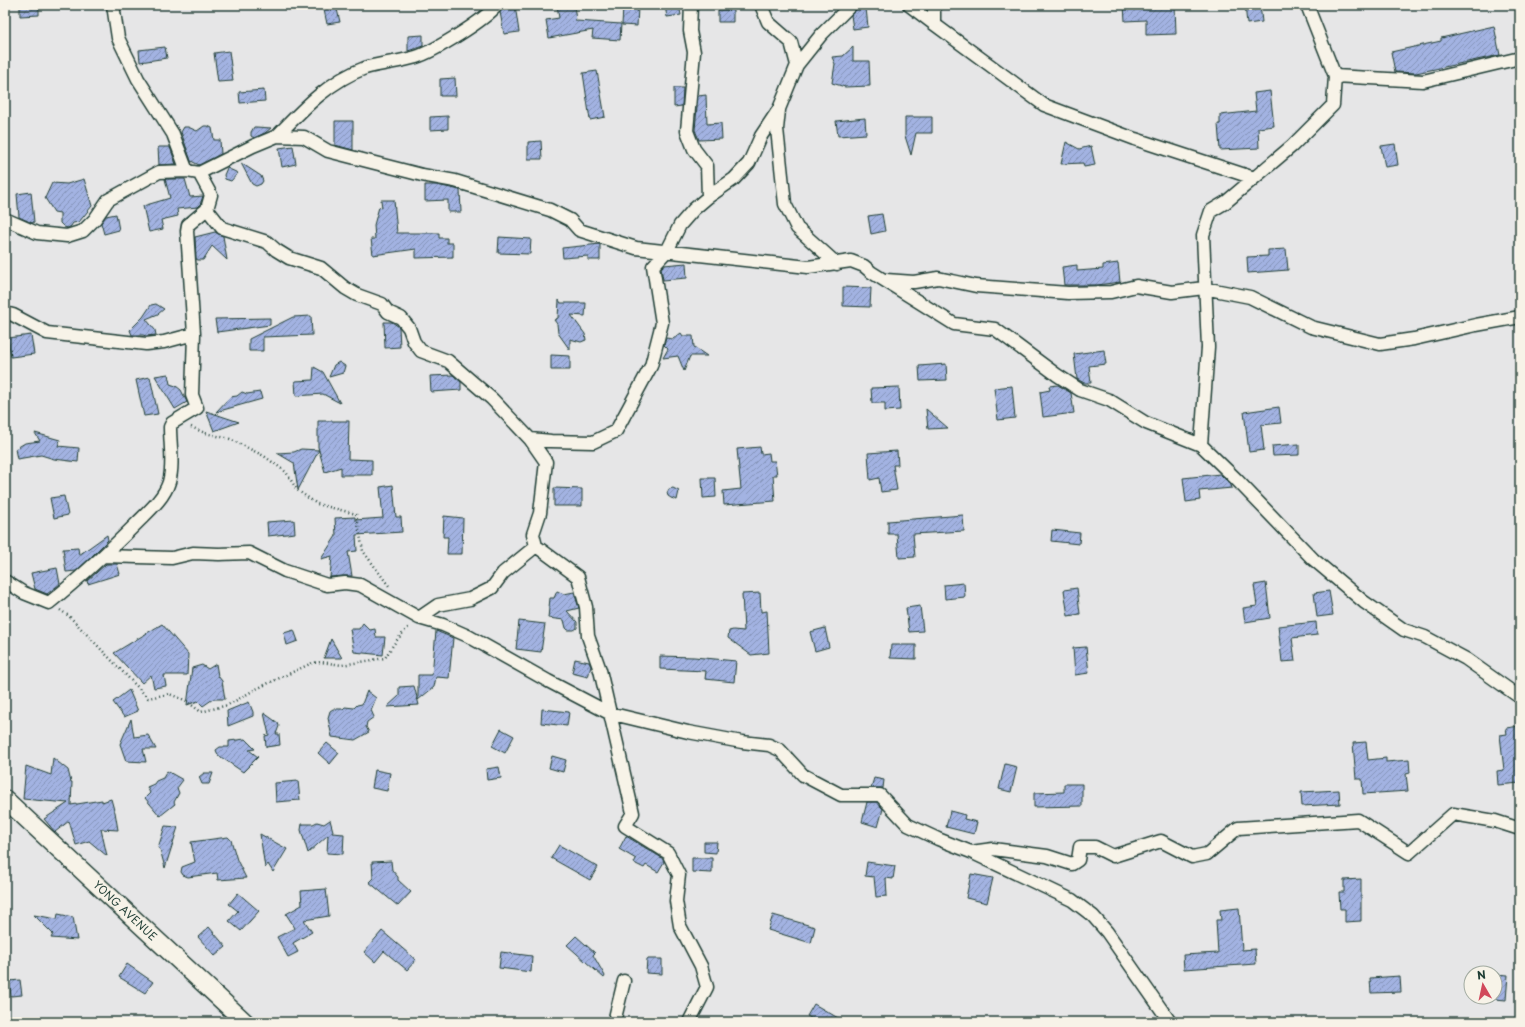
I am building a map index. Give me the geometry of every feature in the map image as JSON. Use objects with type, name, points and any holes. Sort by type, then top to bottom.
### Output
[{"type":"street","points":[[5,581],[24,593],[49,603],[104,556],[166,492],[171,462],[170,427],[172,423],[197,408],[192,395],[194,334],[187,231],[188,225],[207,209],[211,195],[193,172],[173,134],[138,79],[118,38],[113,5]]},
{"type":"street","points":[[5,219],[37,233],[67,236],[83,231],[95,219],[108,200],[159,172],[193,172],[277,136],[303,109],[329,87],[365,69],[416,57],[443,43],[484,18],[497,5]]},
{"type":"street","points":[[691,5],[690,31],[694,52],[686,131],[694,149],[707,166],[708,197]]},
{"type":"street","points":[[761,5],[768,22],[791,42],[797,65]]},
{"type":"street","points":[[530,439],[593,442],[616,431],[652,366],[662,323],[653,266],[667,251],[680,225],[694,209],[734,179],[749,164],[761,136],[779,109],[797,65],[821,35],[851,5]]},
{"type":"street","points":[[909,5],[1044,105],[1135,139],[1254,178]]},
{"type":"street","points":[[934,5],[934,24]]},
{"type":"street","points":[[1201,445],[1208,346],[1204,288],[1203,235],[1211,212],[1226,202],[1292,146],[1333,105],[1335,76],[1307,5]]},
{"type":"street","points":[[1335,76],[1423,81],[1520,58]]},
{"type":"street","points":[[779,109],[778,129],[785,204],[797,228],[837,264]]},
{"type":"street","points":[[277,136],[304,137],[328,152],[478,187],[520,202],[550,210],[570,220],[579,230],[636,248],[808,267],[851,261],[864,266],[871,272],[954,324],[994,328],[1056,375],[1080,390],[1109,400],[1146,423],[1201,445],[1313,559],[1364,602],[1404,630],[1425,638],[1466,659],[1518,696],[1520,695]]},
{"type":"street","points":[[207,209],[222,228],[267,242],[289,258],[321,268],[357,295],[382,304],[388,312],[401,318],[409,328],[414,342],[421,351],[438,357],[453,366],[492,399],[530,439],[546,462],[540,512],[533,534],[536,546],[578,577],[586,607],[588,636],[600,670],[632,813],[625,826],[668,853],[680,875],[676,901],[680,926],[701,966],[708,987],[689,1022]]},
{"type":"street","points":[[885,280],[914,282],[938,278],[976,286],[1068,293],[1111,292],[1136,286],[1172,292],[1204,288],[1250,297],[1311,327],[1380,344],[1414,339],[1520,317]]},
{"type":"street","points":[[5,313],[13,315],[48,333],[146,344],[164,342],[194,334]]},
{"type":"street","points":[[419,618],[438,605],[470,599],[492,588],[504,573],[536,546]]},
{"type":"street","points":[[104,556],[172,558],[193,553],[249,553],[285,571],[328,585],[346,583],[360,585],[419,618],[468,636],[609,713],[688,732],[742,742],[769,745],[780,750],[803,774],[841,795],[880,795],[908,825],[971,852],[1072,900],[1093,916],[1108,932],[1170,1022]]},
{"type":"street","name":"YONG AVENUE","points":[[5,799],[245,1022]]},
{"type":"street","points":[[971,852],[993,849],[1047,856],[1072,864],[1078,860],[1080,847],[1095,847],[1113,856],[1161,841],[1192,857],[1206,854],[1238,828],[1358,820],[1409,853],[1453,814],[1494,821],[1520,829]]},
{"type":"street","points":[[614,1022],[624,981]]},
{"type":"path","points":[[172,423],[190,426],[205,433],[230,439],[264,456],[286,472],[297,490],[317,504],[356,514],[363,551],[391,588]]},
{"type":"path","points":[[49,603],[69,616],[148,698],[169,694],[185,700],[201,712],[228,706],[256,689],[312,663],[321,662],[342,665],[385,658],[390,648],[400,636],[419,618]]},
{"type":"building","points":[[20,5],[39,5],[39,15],[20,16]]},
{"type":"building","points":[[323,5],[336,5],[340,22],[327,24]]},
{"type":"building","points":[[504,5],[515,5],[519,32],[504,34],[500,12]]},
{"type":"building","points":[[557,5],[574,5],[576,21],[621,24],[620,40],[592,38],[593,30],[549,38],[546,20],[559,18]]},
{"type":"building","points":[[679,5],[681,15],[667,17],[665,6]]},
{"type":"building","points":[[1124,5],[1175,5],[1176,34],[1146,35],[1146,20],[1125,21]]},
{"type":"building","points":[[1245,5],[1260,5],[1262,22],[1247,24]]},
{"type":"building","points":[[623,7],[638,7],[637,26],[622,25]]},
{"type":"building","points":[[866,8],[868,27],[853,29],[851,15],[857,9]]},
{"type":"building","points":[[718,10],[733,10],[733,22],[718,22]]},
{"type":"building","points":[[1494,26],[1500,55],[1416,73],[1395,72],[1391,52],[1441,41],[1441,38]]},
{"type":"building","points":[[423,35],[423,46],[408,51],[408,36]]},
{"type":"building","points":[[165,47],[167,58],[140,62],[139,50]]},
{"type":"building","points":[[853,47],[853,61],[869,61],[870,86],[845,87],[832,83],[835,64],[832,57],[843,56]]},
{"type":"building","points":[[229,51],[233,81],[218,82],[214,53]]},
{"type":"building","points":[[597,71],[605,117],[590,120],[583,73]]},
{"type":"building","points":[[455,78],[456,96],[440,96],[440,79]]},
{"type":"building","points":[[674,88],[683,88],[682,106],[674,107]]},
{"type":"building","points":[[264,90],[265,101],[240,103],[239,92]]},
{"type":"building","points":[[1270,91],[1274,126],[1258,128],[1259,148],[1220,150],[1218,124],[1220,124],[1220,115],[1256,111],[1254,93]]},
{"type":"building","points":[[706,95],[707,124],[721,123],[722,139],[699,140],[695,130],[698,96]]},
{"type":"building","points":[[448,116],[448,129],[430,130],[430,117]]},
{"type":"building","points":[[905,117],[932,117],[932,133],[916,133],[911,155],[905,136]]},
{"type":"building","points":[[865,118],[866,134],[838,136],[836,121]]},
{"type":"building","points":[[335,121],[353,121],[353,150],[335,145]]},
{"type":"building","points":[[204,126],[212,128],[214,140],[220,140],[221,154],[199,165],[191,161],[181,132],[184,127],[197,131]]},
{"type":"building","points":[[254,127],[271,128],[265,133],[254,138],[251,136],[251,132]]},
{"type":"building","points":[[541,141],[542,159],[528,159],[528,142]]},
{"type":"building","points":[[1066,142],[1079,149],[1091,146],[1095,165],[1084,167],[1083,163],[1061,164]]},
{"type":"building","points":[[1395,144],[1398,165],[1385,167],[1381,146]]},
{"type":"building","points":[[293,146],[296,164],[282,167],[279,148]]},
{"type":"building","points":[[158,147],[170,147],[176,164],[159,165]]},
{"type":"building","points":[[241,163],[261,176],[263,181],[261,184],[256,186],[252,184]]},
{"type":"building","points":[[227,168],[238,173],[231,181],[225,179],[224,175]]},
{"type":"building","points":[[84,179],[92,206],[79,222],[73,223],[68,228],[64,227],[60,223],[60,213],[54,212],[45,198],[52,183],[67,184]]},
{"type":"building","points":[[165,179],[185,179],[190,197],[203,196],[198,207],[177,209],[178,216],[161,220],[163,229],[149,232],[143,206],[170,198]]},
{"type":"building","points":[[425,185],[437,185],[460,190],[461,212],[448,212],[448,200],[425,201]]},
{"type":"building","points":[[31,192],[34,222],[32,223],[19,217],[17,194]]},
{"type":"building","points":[[381,200],[394,200],[397,233],[439,233],[439,238],[447,238],[447,243],[453,243],[453,257],[416,258],[416,249],[373,255],[371,239],[375,239],[374,225],[379,207],[382,208]]},
{"type":"building","points":[[116,214],[119,230],[104,234],[101,223],[106,216]]},
{"type":"building","points":[[882,214],[885,231],[871,234],[868,216]]},
{"type":"building","points":[[215,232],[223,236],[227,260],[212,246],[203,260],[196,259],[195,237]]},
{"type":"building","points":[[499,237],[531,239],[530,254],[498,253]]},
{"type":"building","points":[[600,244],[600,260],[588,260],[588,256],[563,258],[562,248]]},
{"type":"building","points":[[1286,249],[1288,270],[1248,273],[1247,257],[1268,256],[1268,250]]},
{"type":"building","points":[[686,263],[687,278],[663,280],[661,268],[664,265]]},
{"type":"building","points":[[1118,263],[1120,282],[1097,285],[1064,285],[1062,267],[1077,265],[1077,271],[1103,269],[1103,265]]},
{"type":"building","points":[[843,287],[871,288],[870,307],[843,306]]},
{"type":"building","points":[[559,300],[561,303],[586,303],[585,316],[571,315],[585,334],[586,340],[581,342],[570,339],[570,350],[558,333],[557,324],[554,320],[558,318]]},
{"type":"building","points":[[156,304],[164,309],[158,314],[146,319],[155,330],[156,335],[132,335],[130,330],[143,317],[151,305]]},
{"type":"building","points":[[311,316],[312,335],[263,337],[263,351],[249,351],[249,339],[293,317]]},
{"type":"building","points":[[270,318],[270,325],[217,332],[215,319]]},
{"type":"building","points":[[384,322],[392,322],[399,327],[400,347],[385,348]]},
{"type":"building","points":[[681,333],[683,336],[693,336],[694,347],[707,356],[690,356],[684,371],[678,356],[663,358],[668,349],[664,345],[666,338],[673,339]]},
{"type":"building","points":[[31,335],[34,354],[11,357],[8,338]]},
{"type":"building","points":[[1104,350],[1106,364],[1089,366],[1091,383],[1084,383],[1077,379],[1074,354]]},
{"type":"building","points":[[551,355],[570,356],[570,370],[551,370]]},
{"type":"building","points":[[339,362],[345,366],[343,373],[329,377],[334,365]]},
{"type":"building","points":[[946,364],[947,380],[920,381],[919,366]]},
{"type":"building","points":[[314,367],[323,372],[340,403],[323,394],[296,396],[295,381],[313,380]]},
{"type":"building","points":[[168,374],[170,384],[181,390],[187,402],[175,409],[155,376]]},
{"type":"building","points":[[453,375],[461,382],[461,390],[431,392],[430,376]]},
{"type":"building","points":[[150,377],[158,414],[144,416],[136,380]]},
{"type":"building","points":[[1058,385],[1071,393],[1074,413],[1043,417],[1040,392],[1050,390],[1049,386]]},
{"type":"building","points":[[1012,386],[1015,418],[998,420],[994,388]]},
{"type":"building","points":[[899,387],[900,410],[885,411],[885,403],[872,403],[871,388]]},
{"type":"building","points":[[242,392],[247,394],[260,392],[262,399],[216,412],[230,397],[237,396]]},
{"type":"building","points":[[1279,407],[1281,423],[1261,425],[1264,450],[1249,452],[1244,412]]},
{"type":"building","points":[[926,409],[948,428],[928,429]]},
{"type":"building","points":[[206,411],[239,422],[214,431]]},
{"type":"building","points":[[318,421],[349,421],[348,459],[372,460],[372,475],[341,475],[341,467],[325,472],[318,447]]},
{"type":"building","points":[[35,433],[60,440],[58,446],[79,448],[78,462],[54,459],[41,455],[17,459],[15,449],[25,443],[40,441]]},
{"type":"building","points":[[1299,444],[1299,455],[1273,456],[1272,446]]},
{"type":"building","points":[[760,447],[761,454],[769,453],[770,461],[775,461],[777,475],[773,475],[775,501],[724,505],[723,491],[741,489],[737,449]]},
{"type":"building","points":[[301,449],[319,450],[298,490],[294,463],[277,453],[294,452]]},
{"type":"building","points":[[897,451],[898,465],[893,465],[897,490],[881,492],[879,478],[870,480],[868,453]]},
{"type":"building","points":[[1220,474],[1232,488],[1199,491],[1200,500],[1186,502],[1183,478]]},
{"type":"building","points":[[702,478],[715,478],[716,497],[703,498]]},
{"type":"building","points":[[393,485],[396,517],[401,517],[402,532],[356,535],[357,551],[348,552],[352,576],[330,577],[332,556],[321,559],[336,536],[335,518],[355,517],[355,520],[383,518],[380,487]]},
{"type":"building","points":[[554,488],[582,489],[582,506],[554,506]]},
{"type":"building","points":[[673,488],[679,491],[677,500],[668,496],[667,493],[669,489]]},
{"type":"building","points":[[64,496],[68,515],[54,518],[50,498]]},
{"type":"building","points":[[963,515],[964,531],[913,534],[915,557],[899,558],[897,534],[888,534],[888,521]]},
{"type":"building","points":[[444,516],[463,518],[462,554],[447,554],[448,537],[443,537]]},
{"type":"building","points":[[294,520],[295,533],[268,536],[267,522]]},
{"type":"building","points":[[1052,530],[1080,533],[1079,544],[1051,541]]},
{"type":"building","points":[[107,535],[108,540],[76,571],[66,572],[63,549],[78,548],[79,555]]},
{"type":"building","points":[[106,564],[117,564],[120,574],[88,584],[87,581]]},
{"type":"building","points":[[57,568],[60,584],[47,594],[35,589],[31,573]]},
{"type":"building","points":[[964,583],[965,597],[945,599],[944,585]]},
{"type":"building","points":[[1266,583],[1270,618],[1245,622],[1243,608],[1257,606],[1254,585]]},
{"type":"building","points":[[1077,588],[1080,614],[1068,616],[1064,590]]},
{"type":"building","points":[[557,591],[564,594],[574,592],[579,608],[567,611],[577,622],[577,628],[574,630],[568,630],[566,628],[564,620],[548,618],[550,598],[554,598]]},
{"type":"building","points":[[1329,591],[1333,615],[1317,617],[1314,593]]},
{"type":"building","points":[[760,593],[761,612],[767,611],[769,653],[751,655],[728,638],[729,631],[744,631],[742,594]]},
{"type":"building","points":[[920,606],[923,631],[909,632],[906,608]]},
{"type":"building","points":[[519,621],[545,624],[541,652],[516,649]]},
{"type":"building","points":[[1316,622],[1317,635],[1292,638],[1295,661],[1282,662],[1278,626]]},
{"type":"building","points":[[363,623],[370,630],[375,629],[376,637],[385,637],[383,655],[354,652],[350,629],[359,629]]},
{"type":"building","points":[[162,624],[188,654],[187,675],[164,675],[166,686],[154,688],[151,675],[142,683],[114,653]]},
{"type":"building","points":[[825,628],[829,647],[815,651],[810,632]]},
{"type":"building","points":[[294,630],[298,641],[287,645],[284,633]]},
{"type":"building","points":[[436,631],[453,638],[449,678],[436,677],[434,687],[418,700],[418,675],[432,675]]},
{"type":"building","points":[[331,639],[342,658],[324,658]]},
{"type":"building","points":[[891,645],[916,645],[916,659],[890,658]]},
{"type":"building","points":[[1086,647],[1089,673],[1075,675],[1073,648]]},
{"type":"building","points":[[660,656],[694,657],[736,661],[734,682],[705,679],[706,671],[660,669]]},
{"type":"building","points":[[575,659],[589,662],[591,666],[588,677],[572,673]]},
{"type":"building","points":[[216,664],[218,676],[222,681],[225,699],[213,699],[203,706],[198,701],[187,705],[192,668],[202,665],[208,669]]},
{"type":"building","points":[[414,686],[419,705],[387,707],[399,696],[399,687]]},
{"type":"building","points":[[129,690],[138,711],[124,717],[113,702]]},
{"type":"building","points":[[367,691],[376,698],[371,710],[374,717],[367,722],[366,727],[369,732],[355,740],[332,737],[328,718],[330,711],[333,709],[343,709],[345,707],[354,708],[357,705],[362,704]]},
{"type":"building","points":[[249,702],[253,716],[228,726],[227,711]]},
{"type":"building","points":[[542,709],[569,712],[567,726],[541,723]]},
{"type":"building","points":[[264,713],[278,723],[279,726],[276,734],[279,734],[280,745],[266,747],[265,736],[269,735]]},
{"type":"building","points":[[131,719],[134,737],[148,735],[156,749],[143,749],[146,762],[126,761],[120,744]]},
{"type":"building","points":[[1520,726],[1520,783],[1498,785],[1497,771],[1504,770],[1500,735],[1507,734],[1506,728]]},
{"type":"building","points":[[501,729],[514,736],[505,753],[492,746]]},
{"type":"building","points":[[245,739],[255,749],[249,750],[258,757],[243,772],[218,755],[216,750],[220,747],[229,747],[229,741]]},
{"type":"building","points":[[1366,742],[1368,760],[1386,758],[1386,762],[1409,760],[1410,773],[1406,774],[1408,791],[1363,794],[1362,779],[1356,779],[1353,743]]},
{"type":"building","points":[[327,743],[339,753],[330,764],[318,753]]},
{"type":"building","points":[[552,756],[566,760],[563,772],[549,768]]},
{"type":"building","points":[[53,758],[68,770],[72,782],[71,805],[102,800],[102,802],[111,799],[118,830],[101,829],[107,856],[89,841],[76,845],[69,821],[55,832],[44,819],[68,803],[23,799],[26,766],[51,775]]},
{"type":"building","points":[[1005,764],[1017,767],[1011,792],[999,789]]},
{"type":"building","points":[[499,767],[501,778],[487,780],[486,769]]},
{"type":"building","points":[[375,770],[390,773],[387,791],[372,788]]},
{"type":"building","points":[[167,771],[183,780],[177,788],[179,793],[174,802],[175,804],[160,816],[145,798],[150,793],[147,787],[163,778]]},
{"type":"building","points":[[204,773],[213,773],[209,784],[202,784],[199,777]]},
{"type":"building","points":[[874,778],[884,780],[883,788],[871,788]]},
{"type":"building","points":[[298,781],[300,800],[276,802],[275,783]]},
{"type":"building","points":[[1064,784],[1082,784],[1082,806],[1034,807],[1034,793],[1064,792]]},
{"type":"building","points":[[1339,790],[1340,804],[1302,806],[1301,792]]},
{"type":"building","points":[[867,802],[877,802],[883,809],[878,827],[862,822]]},
{"type":"building","points":[[950,811],[965,815],[964,819],[977,822],[974,834],[946,827]]},
{"type":"building","points":[[330,820],[333,831],[332,833],[344,834],[343,854],[327,853],[328,835],[308,853],[301,830],[302,824],[313,824],[317,822],[324,824]]},
{"type":"building","points":[[165,826],[178,827],[165,868],[160,849],[158,848]]},
{"type":"building","points":[[260,834],[287,849],[273,872],[268,864],[265,868]]},
{"type":"building","points":[[626,836],[662,858],[664,862],[658,872],[646,865],[644,868],[634,863],[636,859],[619,849]]},
{"type":"building","points":[[228,837],[231,840],[237,860],[246,878],[218,880],[217,873],[188,877],[183,875],[181,872],[182,867],[195,862],[191,842]]},
{"type":"building","points":[[704,842],[717,842],[716,853],[704,852]]},
{"type":"building","points":[[559,845],[598,867],[590,880],[551,858]]},
{"type":"building","points":[[692,858],[712,858],[712,873],[692,872]]},
{"type":"building","points":[[391,861],[392,870],[398,877],[398,880],[411,892],[398,906],[369,882],[373,878],[372,862]]},
{"type":"building","points":[[867,862],[895,866],[893,879],[886,878],[887,896],[876,897],[874,877],[865,876]]},
{"type":"building","points":[[971,874],[993,878],[987,903],[966,898]]},
{"type":"building","points":[[1361,879],[1361,921],[1345,922],[1345,909],[1340,909],[1339,892],[1344,892],[1344,880]]},
{"type":"building","points":[[326,889],[329,916],[304,920],[312,932],[293,943],[298,952],[288,957],[277,937],[295,928],[286,914],[302,905],[301,891]]},
{"type":"building","points":[[238,893],[259,911],[241,931],[229,921],[238,911],[229,904]]},
{"type":"building","points":[[1239,908],[1242,950],[1255,949],[1256,964],[1184,969],[1183,955],[1218,953],[1216,920],[1221,920],[1220,910]]},
{"type":"building","points":[[58,914],[73,917],[77,940],[51,938],[53,934],[34,915],[57,919]]},
{"type":"building","points":[[773,915],[815,927],[811,943],[768,930]]},
{"type":"building","points":[[209,927],[226,947],[215,956],[198,937]]},
{"type":"building","points":[[382,931],[416,960],[407,970],[384,951],[375,962],[364,952]]},
{"type":"building","points":[[576,936],[595,953],[593,955],[605,976],[604,978],[567,945]]},
{"type":"building","points":[[501,952],[532,956],[531,972],[499,968]]},
{"type":"building","points":[[647,959],[662,959],[662,974],[646,973]]},
{"type":"building","points":[[127,964],[153,982],[145,993],[119,977]]},
{"type":"building","points":[[1503,975],[1508,975],[1506,1000],[1503,1000]]},
{"type":"building","points":[[1400,976],[1401,992],[1371,993],[1370,978]]},
{"type":"building","points":[[20,980],[22,995],[11,996],[9,981]]},
{"type":"building","points":[[814,1004],[845,1022],[818,1022],[807,1016]]}]
